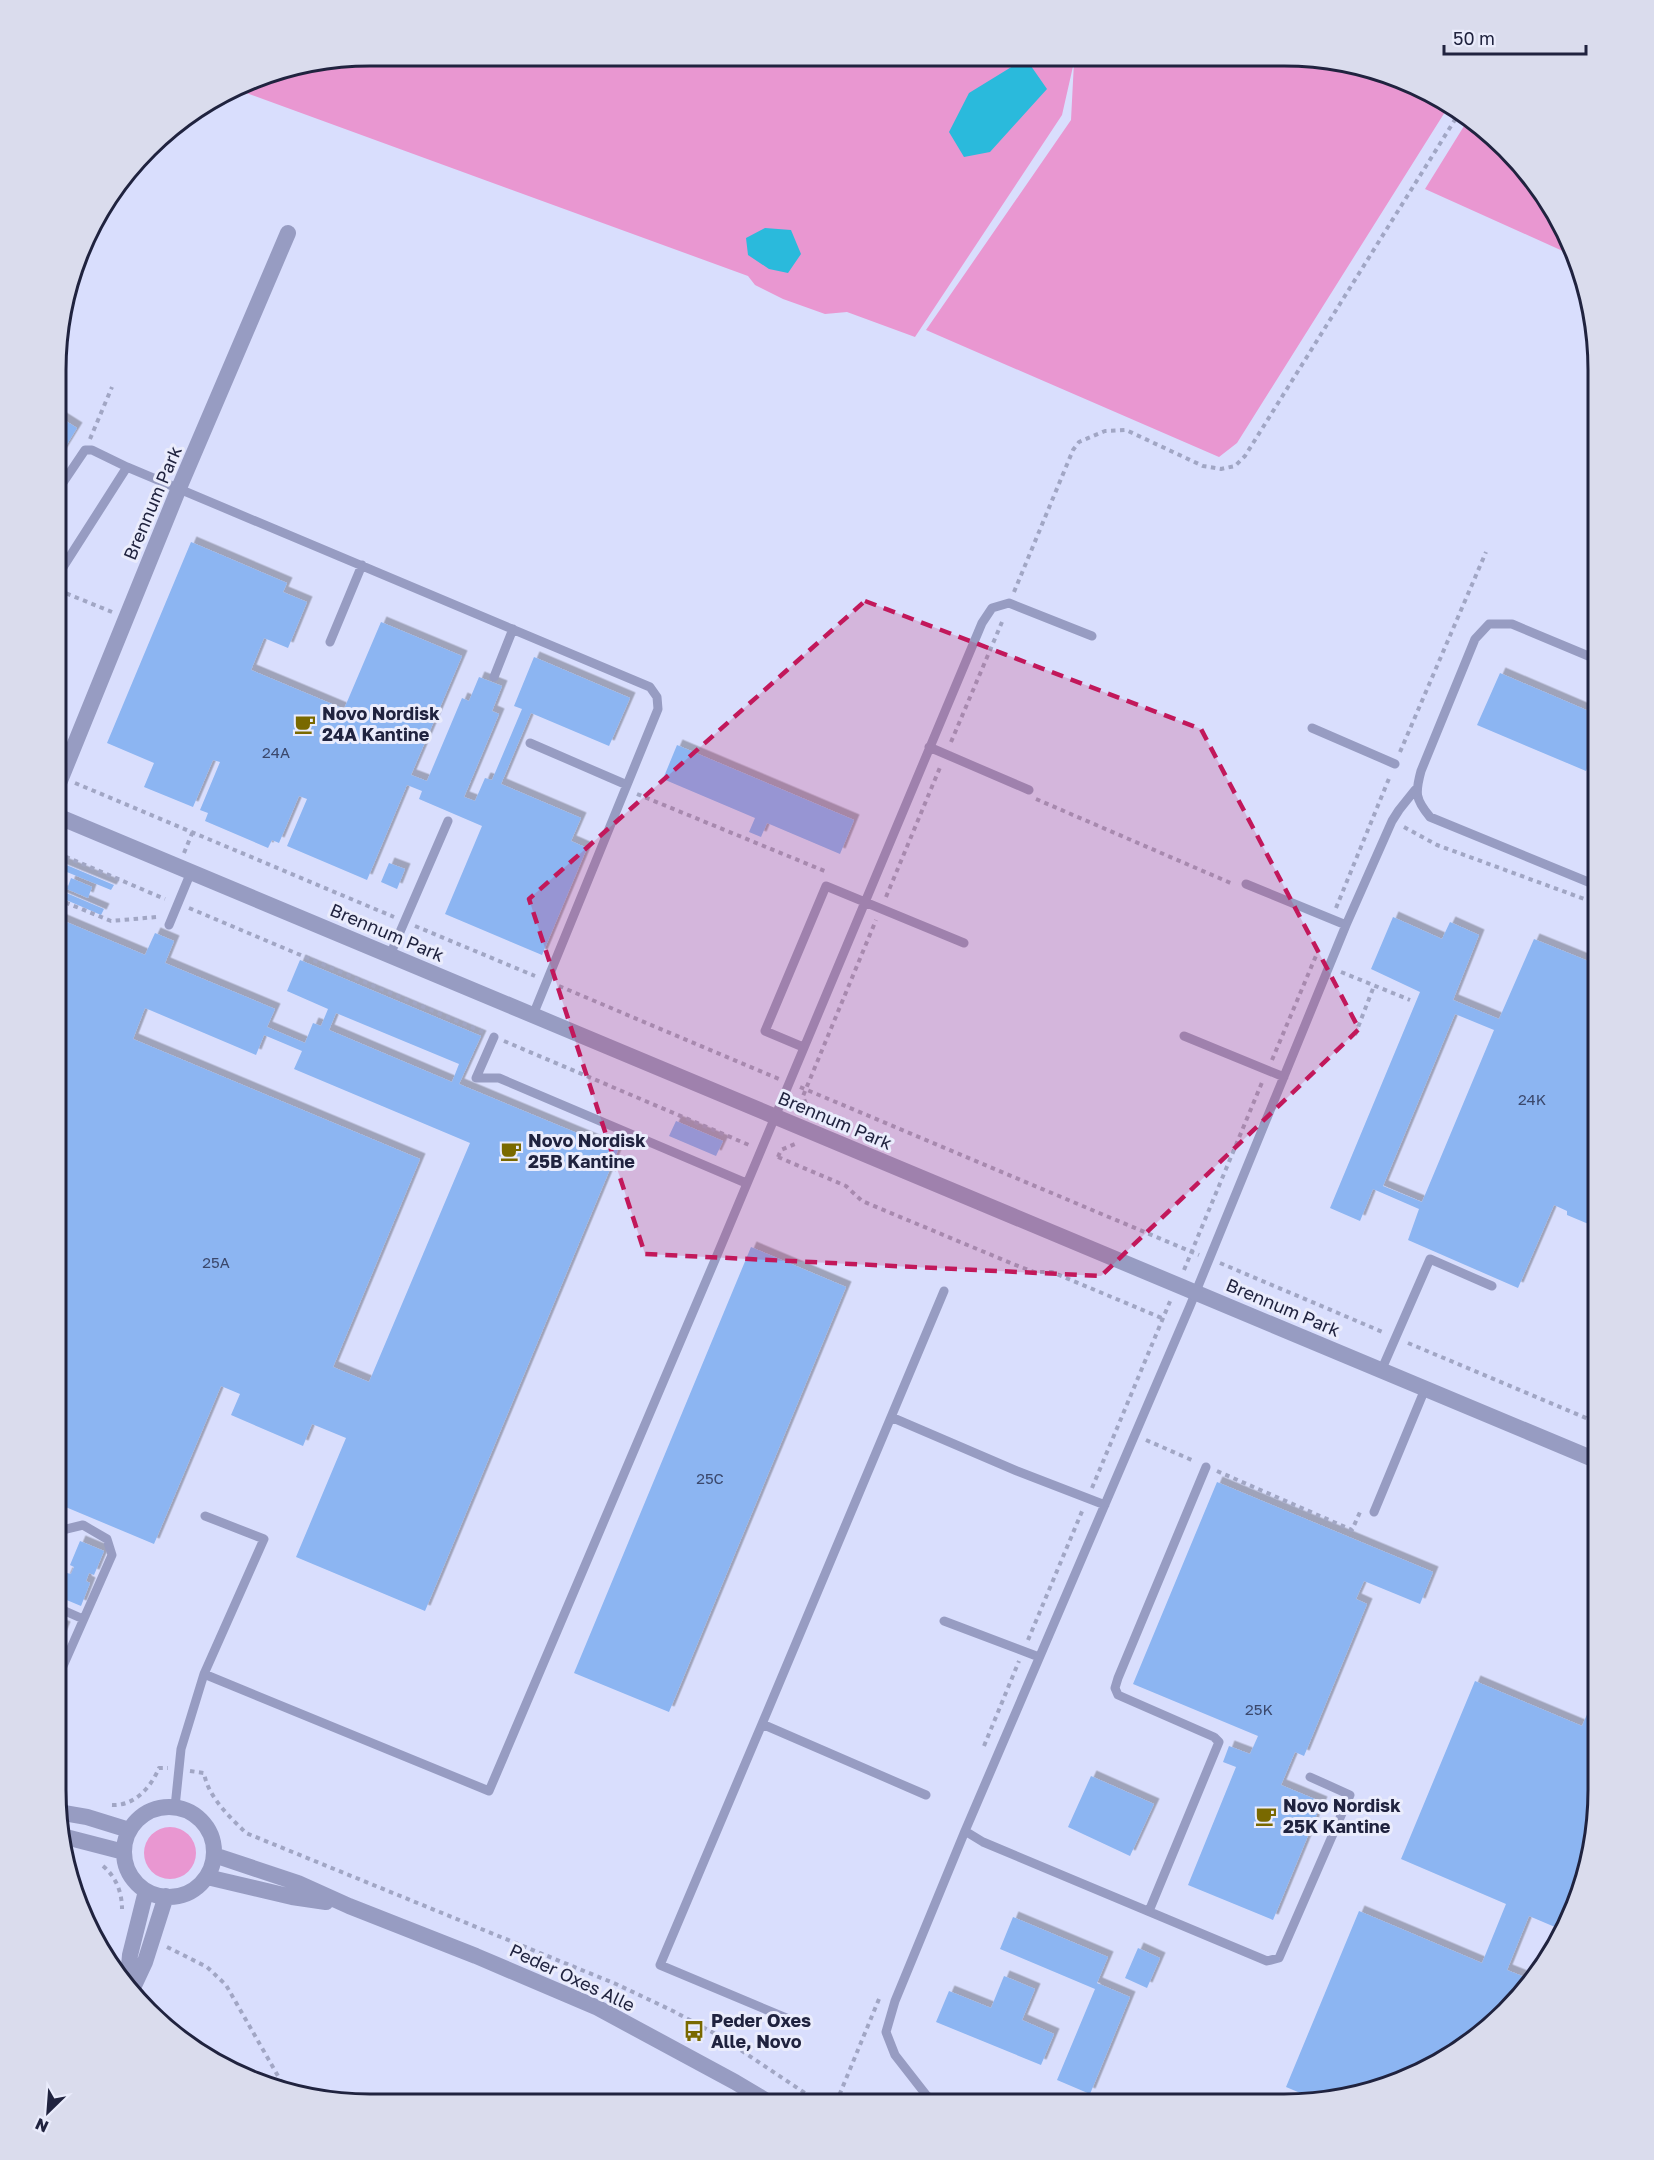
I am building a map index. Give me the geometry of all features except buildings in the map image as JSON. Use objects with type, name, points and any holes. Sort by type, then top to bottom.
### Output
[{"type":"street","name":"Brennum Park","points":[[66,768],[179,488],[288,233]]},
{"type":"street","name":"Brennum Park","points":[[66,820],[1588,1457]]},
{"type":"street","points":[[162,1807],[175,1807],[200,1818],[213,1842],[214,1856],[207,1877],[196,1888],[182,1895],[166,1896],[146,1891],[135,1881],[127,1867],[124,1852],[129,1830],[137,1819],[149,1811],[162,1807]]},
{"type":"street","points":[[67,1814],[129,1830]]},
{"type":"street","points":[[70,1838],[124,1852]]},
{"type":"street","name":"Peder Oxes Alle","points":[[214,1856],[298,1883],[598,2008],[755,2094]]},
{"type":"street","name":"Peder Oxes Alle","points":[[207,1877],[292,1897],[349,1906]]},
{"type":"street","points":[[129,1975],[130,1955],[146,1891]]},
{"type":"street","points":[[135,1982],[145,1962],[166,1896]]},
{"type":"lane","points":[[66,478],[85,450],[92,450],[127,467],[650,687],[657,697],[658,709],[533,1015]]},
{"type":"lane","points":[[66,562],[127,467]]},
{"type":"lane","points":[[330,642],[362,565]]},
{"type":"lane","points":[[204,1674],[489,1791],[987,614],[992,608],[1009,603],[1092,636]]},
{"type":"lane","points":[[925,2094],[895,2055],[886,2032],[895,2001],[965,1831],[1181,1326],[1346,925],[1392,821],[1415,790],[1475,639],[1489,624],[1512,624],[1588,656]]},
{"type":"lane","points":[[494,677],[513,629]]},
{"type":"lane","points":[[1312,728],[1395,764]]},
{"type":"lane","points":[[530,743],[626,787]]},
{"type":"lane","points":[[929,747],[1028,792]]},
{"type":"lane","points":[[1415,790],[1420,805],[1430,817],[1588,882]]},
{"type":"lane","points":[[390,955],[448,820]]},
{"type":"lane","points":[[169,925],[191,872]]},
{"type":"lane","points":[[1246,884],[1346,925]]},
{"type":"lane","points":[[803,1047],[765,1031],[826,886],[964,943]]},
{"type":"lane","points":[[1185,1036],[1284,1077]]},
{"type":"lane","points":[[494,1037],[476,1077],[499,1078],[746,1183]]},
{"type":"lane","points":[[1381,1371],[1430,1258],[1492,1286]]},
{"type":"lane","points":[[790,2020],[660,1965],[944,1291]]},
{"type":"lane","points":[[1374,1512],[1425,1389]]},
{"type":"lane","points":[[891,1417],[1017,1471],[1105,1505]]},
{"type":"lane","points":[[1149,1911],[1219,1743],[1214,1737],[1118,1695],[1115,1688],[1206,1467]]},
{"type":"lane","points":[[175,1807],[182,1749],[204,1674],[264,1539],[205,1516]]},
{"type":"lane","points":[[66,1529],[83,1525],[107,1539],[112,1556],[66,1659]]},
{"type":"lane","points":[[66,1611],[83,1619]]},
{"type":"lane","points":[[944,1621],[1039,1657]]},
{"type":"lane","points":[[762,1724],[926,1795]]},
{"type":"lane","points":[[965,1831],[983,1842],[1267,1961],[1279,1958],[1350,1795],[1310,1777]]},
{"type":"path","points":[[778,1157],[781,1150],[796,1144],[810,1111],[803,1096],[805,1089],[1073,450],[1079,442],[1105,431],[1126,430],[1203,466],[1221,469],[1235,466],[1245,456],[1455,119]]},
{"type":"path","points":[[85,450],[112,387]]},
{"type":"path","points":[[982,1750],[1486,552]]},
{"type":"path","points":[[66,593],[126,618]]},
{"type":"path","points":[[66,785],[404,921],[1588,1419]]},
{"type":"path","points":[[626,787],[838,877]]},
{"type":"path","points":[[1028,792],[1233,884]]},
{"type":"path","points":[[1392,821],[1437,845],[1588,900]]},
{"type":"path","points":[[66,857],[846,1186],[862,1201],[1034,1272],[1052,1272],[1181,1326]]},
{"type":"path","points":[[66,903],[111,921],[156,917]]},
{"type":"path","points":[[1348,975],[1410,1000]]},
{"type":"path","points":[[1355,1035],[1374,986]]},
{"type":"path","points":[[1134,1436],[1352,1530],[1361,1509],[1374,1512]]},
{"type":"path","points":[[110,1805],[120,1806],[143,1793],[153,1783],[159,1768],[179,1768],[204,1773],[206,1785],[229,1816],[246,1833],[616,1984],[674,2011],[721,2037],[806,2094]]},
{"type":"path","points":[[96,1861],[106,1868],[118,1884],[122,1899],[122,1915]]},
{"type":"path","points":[[152,1941],[192,1958],[207,1967],[226,1985],[280,2080]]},
{"type":"path","points":[[840,2094],[882,1993]]},
{"type":"highlighted area","points":[[865,601],[1201,729],[1359,1029],[1101,1276],[645,1254],[529,899]]},
{"type":"shaded area","points":[[370,66],[1073,66],[1062,115],[915,337],[847,312],[825,314],[783,299],[755,285],[748,276],[246,93],[292,76],[331,69]]},
{"type":"shaded area","points":[[1074,66],[1284,66],[1323,69],[1381,82],[1418,97],[1445,112],[1237,443],[1219,457],[926,330],[1071,120]]},
{"type":"shaded area","points":[[1464,126],[1499,155],[1525,185],[1547,218],[1564,252],[1425,189]]},
{"type":"shaded area","points":[[165,1827],[175,1827],[184,1831],[192,1839],[196,1853],[192,1867],[184,1875],[175,1879],[165,1879],[156,1875],[148,1867],[144,1858],[144,1848],[148,1839],[156,1831]]},
{"type":"water","points":[[1013,66],[1031,66],[1047,89],[990,152],[964,157],[949,132],[969,93]]},
{"type":"water","points":[[765,228],[791,230],[801,254],[788,273],[769,269],[748,255],[746,238]]},
{"type":"place","name":"Novo Nordisk 24A Kantine","points":[[305,724]]},
{"type":"place","name":"Novo Nordisk 25B Kantine","points":[[511,1151]]},
{"type":"place","name":"Novo Nordisk 25K Kantine","points":[[1266,1816]]},
{"type":"place","name":"Peder Oxes Alle, Novo","points":[[694,2031]]}]
